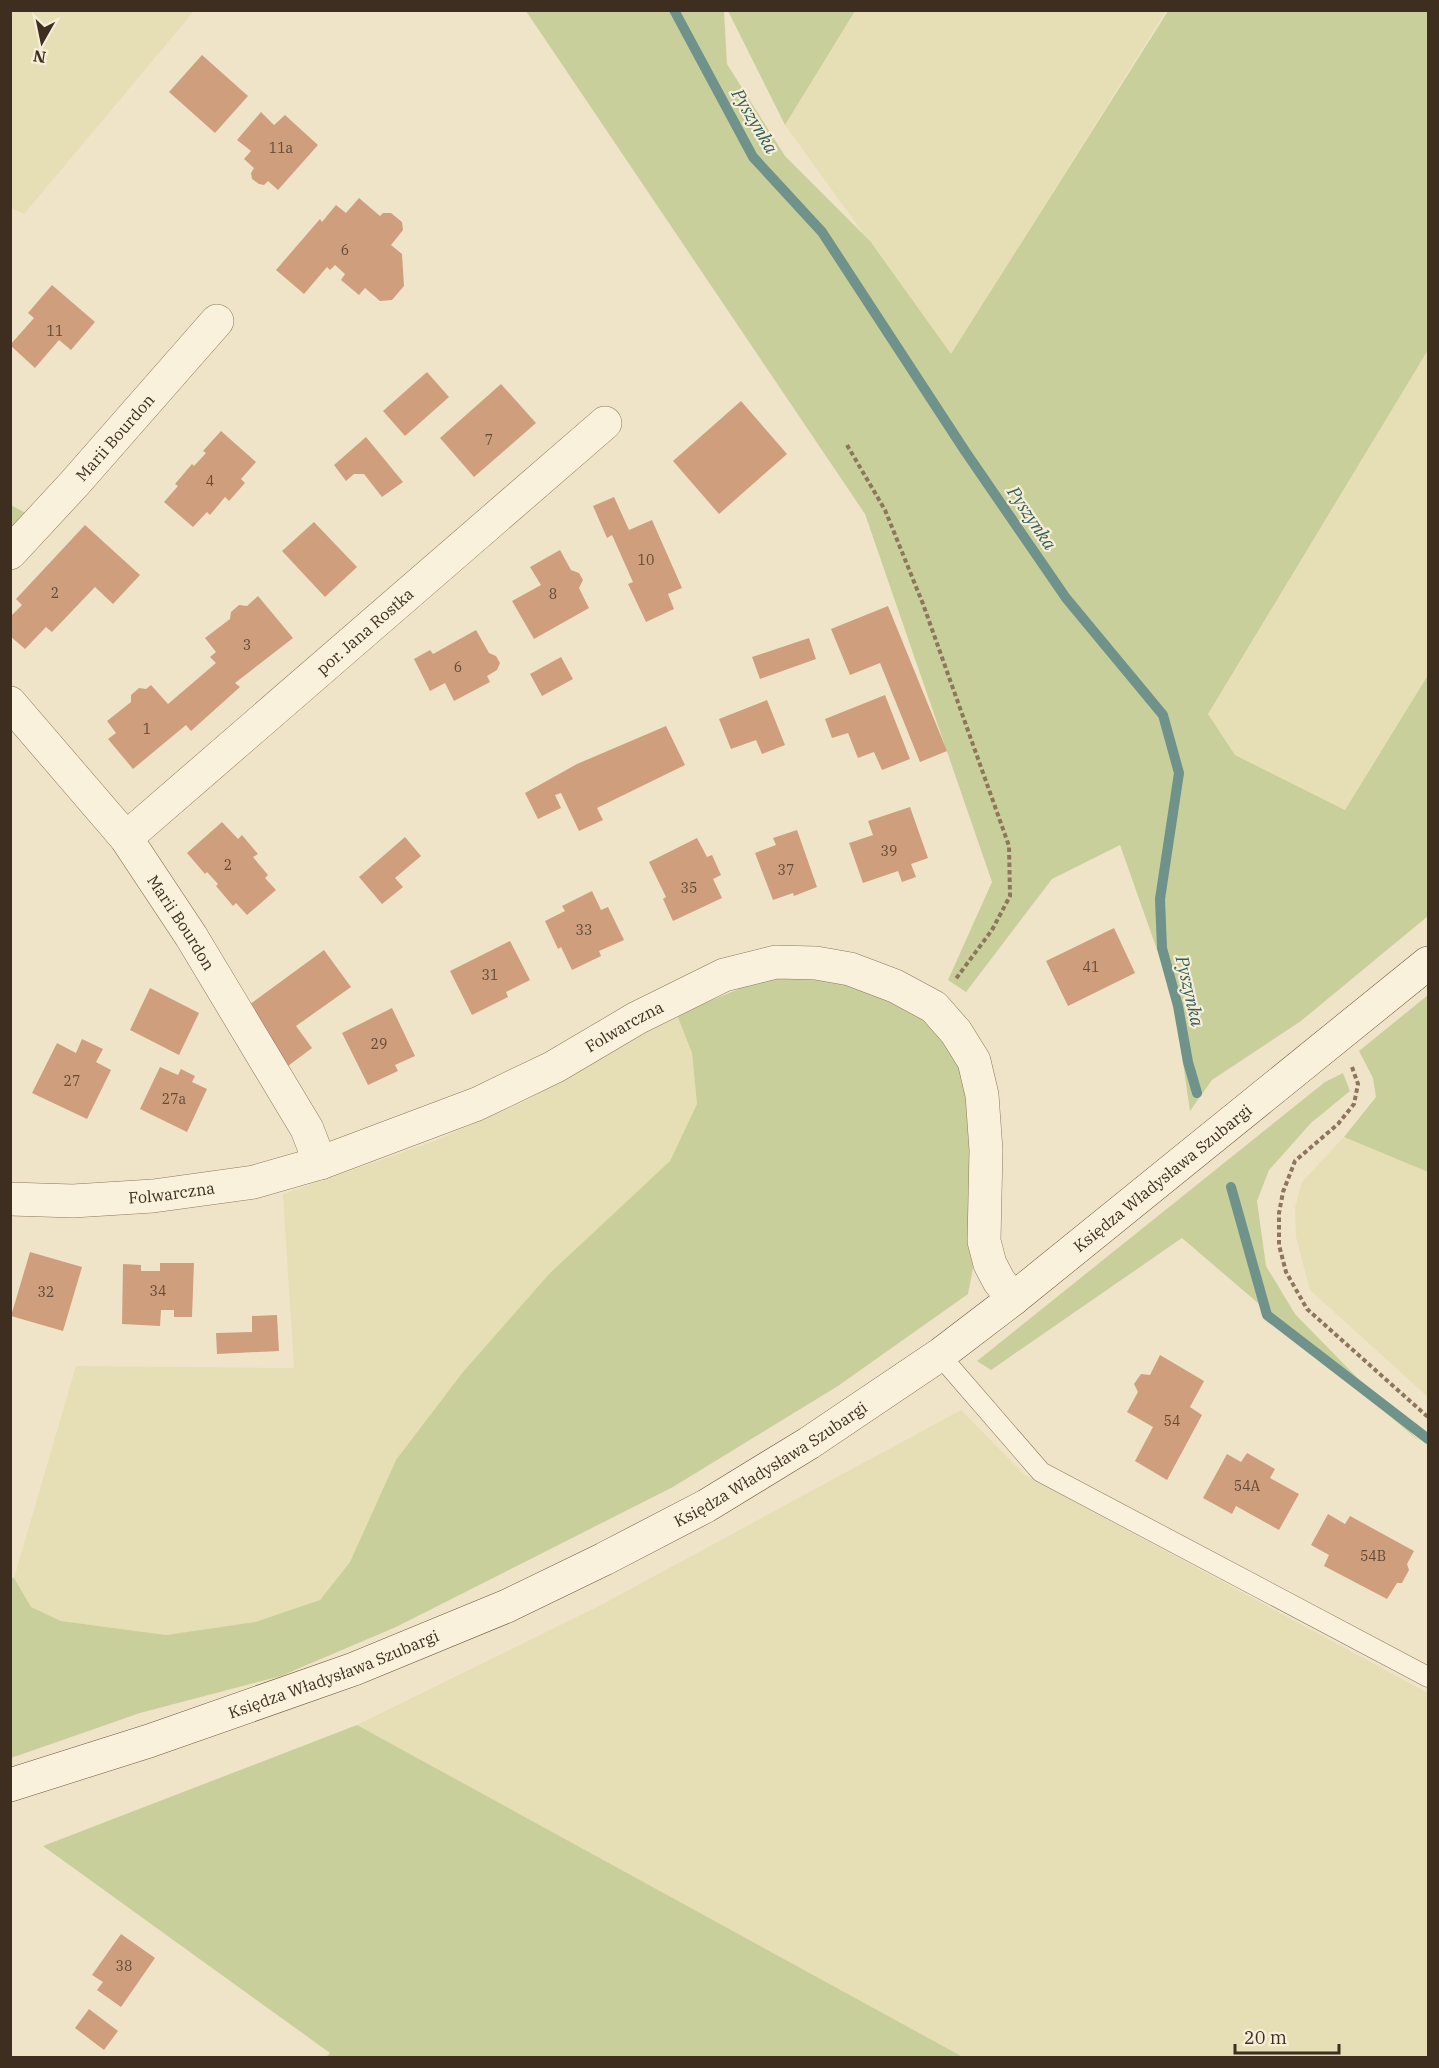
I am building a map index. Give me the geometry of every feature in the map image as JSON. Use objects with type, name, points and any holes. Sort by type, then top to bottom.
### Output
[{"type":"street","name":"Marii Bourdon","points":[[10,553],[74,484],[217,321]]},
{"type":"street","name":"por. Jana Rostka","points":[[126,838],[605,423]]},
{"type":"street","name":"Marii Bourdon","points":[[10,703],[126,838],[191,936],[308,1129],[320,1163]]},
{"type":"street","name":"Folwarczna","points":[[10,1199],[73,1201],[153,1196],[254,1182],[320,1163],[477,1104],[554,1067],[637,1018],[724,975],[776,962],[816,963],[850,969],[895,986],[934,1008],[956,1032],[974,1061],[982,1095],[986,1150],[984,1241],[990,1264],[999,1281],[1013,1299]]},
{"type":"street","name":"Księdza Władysława Szubargi","points":[[10,1785],[149,1741],[344,1673],[507,1606],[706,1506],[809,1443],[941,1354],[1013,1299],[1428,963]]},
{"type":"lane","points":[[941,1354],[1041,1472],[1428,1677]]},
{"type":"path","points":[[847,445],[885,510],[919,594],[1010,846],[1010,896],[992,930],[934,1008]]},
{"type":"path","points":[[1334,1038],[1351,1065],[1358,1084],[1354,1104],[1338,1124],[1295,1161],[1283,1192],[1279,1213],[1279,1245],[1286,1272],[1307,1309],[1428,1417]]},
{"type":"shaded area","points":[[10,11],[194,11],[24,214],[11,208]]},
{"type":"shaded area","points":[[855,11],[1166,11],[951,355],[785,125]]},
{"type":"shaded area","points":[[1428,350],[1428,675],[1345,810],[1235,755],[1208,714]]},
{"type":"shaded area","points":[[677,1015],[692,1053],[697,1104],[670,1161],[550,1273],[396,1460],[350,1562],[320,1600],[255,1622],[166,1635],[61,1621],[31,1607],[14,1578],[76,1366],[294,1368],[283,1194],[432,1142],[525,1101]]},
{"type":"shaded area","points":[[1344,1137],[1428,1172],[1428,1397],[1310,1290],[1296,1237],[1295,1208],[1302,1182]]},
{"type":"shaded area","points":[[961,1410],[1025,1475],[1428,1693],[1428,2057],[963,2057],[357,1725],[601,1605]]},
{"type":"green space","points":[[526,11],[724,11],[727,64],[785,156],[870,241],[951,354],[1168,11],[1428,11],[1428,350],[1208,714],[1235,755],[1345,810],[1428,675],[1428,916],[1301,1021],[1212,1080],[1190,1111],[1173,995],[1120,845],[1052,879],[966,992],[948,980],[992,882],[865,514]]},
{"type":"green space","points":[[728,11],[855,11],[785,125]]},
{"type":"green space","points":[[11,505],[31,516],[11,538]]},
{"type":"green space","points":[[767,977],[838,980],[895,999],[947,1036],[967,1084],[974,1197],[973,1268],[968,1294],[838,1386],[673,1487],[396,1627],[281,1676],[140,1713],[11,1758],[10,1577],[14,1578],[31,1607],[61,1621],[166,1635],[255,1622],[320,1600],[350,1562],[396,1460],[463,1372],[550,1273],[670,1161],[697,1104],[692,1053],[677,1015]]},
{"type":"green space","points":[[1428,995],[1428,1172],[1344,1137],[1376,1097],[1373,1078],[1359,1051]]},
{"type":"green space","points":[[1343,1073],[1350,1091],[1311,1123],[1269,1170],[1257,1201],[1266,1266],[1295,1314],[1419,1441],[1182,1238],[991,1370],[977,1361],[1325,1082]]},
{"type":"green space","points":[[357,1725],[963,2057],[326,2057],[330,2053],[43,1846]]},
{"type":"building","points":[[202,55],[248,96],[215,133],[169,92]]},
{"type":"building","points":[[261,112],[274,125],[285,115],[318,145],[278,190],[268,181],[264,185],[252,179],[251,173],[254,168],[244,159],[251,151],[237,140]]},
{"type":"building","points":[[359,198],[380,216],[383,213],[391,213],[402,222],[403,230],[391,245],[402,254],[404,286],[392,300],[380,301],[365,288],[359,295],[341,280],[345,274],[335,265],[330,270],[327,267],[304,294],[276,270],[320,219],[322,222],[336,205],[346,213]]},
{"type":"building","points":[[52,285],[95,322],[71,350],[59,340],[35,368],[10,345],[34,318],[28,313]]},
{"type":"building","points":[[427,372],[449,397],[405,436],[383,411]]},
{"type":"building","points":[[501,384],[536,423],[474,477],[440,438]]},
{"type":"building","points":[[741,401],[787,454],[719,514],[673,461]]},
{"type":"building","points":[[221,431],[256,462],[241,479],[245,483],[229,501],[225,497],[210,515],[207,512],[193,527],[164,502],[178,486],[175,484],[192,464],[194,466],[206,453],[203,451]]},
{"type":"building","points":[[366,437],[403,482],[382,497],[364,474],[354,474],[346,481],[334,465]]},
{"type":"building","points":[[614,497],[629,530],[652,520],[682,588],[668,594],[674,609],[646,622],[628,584],[633,582],[612,535],[607,538],[593,506]]},
{"type":"building","points":[[314,522],[357,567],[325,597],[282,551]]},
{"type":"building","points":[[85,525],[140,575],[113,604],[95,587],[52,632],[46,627],[25,649],[10,636],[10,617],[22,605],[16,599]]},
{"type":"building","points":[[560,550],[571,570],[579,573],[583,580],[579,588],[589,608],[534,639],[512,601],[541,585],[530,567]]},
{"type":"building","points":[[258,596],[293,638],[235,683],[240,687],[191,731],[186,725],[133,769],[108,739],[116,733],[107,721],[131,702],[131,695],[139,688],[146,689],[151,685],[168,704],[216,663],[210,657],[216,652],[205,638],[230,619],[231,612],[239,605],[247,606]]},
{"type":"building","points":[[888,606],[947,751],[920,762],[880,663],[850,675],[831,629]]},
{"type":"building","points":[[476,630],[489,653],[496,656],[500,663],[497,670],[487,676],[490,682],[454,701],[445,683],[430,691],[414,659],[430,650],[433,654]]},
{"type":"building","points":[[809,638],[816,659],[760,679],[752,657]]},
{"type":"building","points":[[561,657],[573,679],[542,696],[530,674]]},
{"type":"building","points":[[885,695],[910,759],[882,770],[874,752],[858,758],[848,733],[832,738],[825,719]]},
{"type":"building","points":[[767,700],[785,745],[762,754],[756,740],[731,749],[719,719]]},
{"type":"building","points":[[666,726],[685,765],[597,808],[603,820],[579,831],[561,793],[555,795],[561,808],[538,819],[525,793],[577,764]]},
{"type":"building","points":[[910,807],[928,858],[911,864],[916,877],[902,882],[898,871],[863,883],[849,843],[873,835],[868,821]]},
{"type":"building","points":[[222,822],[238,839],[242,835],[258,854],[253,857],[268,875],[265,878],[276,890],[247,915],[236,903],[233,906],[216,886],[218,884],[207,872],[205,874],[187,853]]},
{"type":"building","points":[[797,830],[817,887],[794,896],[793,893],[773,900],[755,853],[776,845],[773,838]]},
{"type":"building","points":[[405,837],[421,856],[395,878],[403,887],[382,904],[359,877]]},
{"type":"building","points":[[697,838],[707,857],[712,855],[721,875],[713,879],[722,898],[673,921],[663,899],[666,897],[649,862]]},
{"type":"building","points":[[592,891],[601,910],[608,907],[624,940],[599,951],[601,956],[572,970],[561,947],[558,949],[545,921],[565,911],[562,906]]},
{"type":"building","points":[[1114,928],[1135,973],[1068,1006],[1046,961]]},
{"type":"building","points":[[510,941],[530,980],[506,992],[508,997],[472,1015],[450,971]]},
{"type":"building","points":[[324,950],[351,987],[296,1026],[312,1048],[288,1066],[246,1007]]},
{"type":"building","points":[[150,988],[199,1013],[179,1055],[130,1030]]},
{"type":"building","points":[[392,1008],[415,1056],[395,1065],[398,1071],[368,1085],[342,1033]]},
{"type":"building","points":[[82,1039],[103,1049],[96,1062],[111,1070],[87,1119],[32,1093],[57,1043],[76,1053]]},
{"type":"building","points":[[160,1067],[178,1075],[181,1069],[195,1076],[192,1082],[207,1089],[187,1132],[140,1109]]},
{"type":"building","points":[[30,1252],[82,1267],[63,1331],[11,1316]]},
{"type":"building","points":[[160,1263],[194,1263],[192,1317],[174,1317],[174,1310],[161,1310],[160,1326],[122,1324],[123,1264],[141,1265],[141,1271],[160,1271]]},
{"type":"building","points":[[277,1315],[279,1351],[217,1354],[216,1333],[252,1332],[252,1316]]},
{"type":"building","points":[[1160,1355],[1204,1381],[1190,1407],[1202,1415],[1167,1480],[1135,1461],[1153,1427],[1127,1412],[1138,1392],[1134,1384],[1141,1374],[1150,1375]]},
{"type":"building","points":[[1247,1453],[1275,1469],[1270,1478],[1299,1494],[1279,1530],[1236,1506],[1232,1514],[1203,1498],[1227,1454],[1241,1462]]},
{"type":"building","points":[[1328,1514],[1345,1524],[1350,1516],[1414,1551],[1407,1564],[1409,1570],[1402,1583],[1397,1583],[1387,1599],[1324,1566],[1329,1555],[1311,1545]]},
{"type":"building","points":[[121,1934],[155,1958],[121,2007],[97,1990],[103,1982],[92,1975]]},
{"type":"building","points":[[89,2009],[118,2031],[104,2050],[75,2028]]},
{"type":"waterway","name":"Pyszynka","points":[[674,10],[753,157],[822,232],[965,451],[1066,598],[1163,715],[1179,773],[1160,899],[1162,948],[1178,1006],[1188,1062],[1197,1093]]},
{"type":"waterway","name":"Pyszynka","points":[[1231,1187],[1267,1315],[1428,1439]]}]
